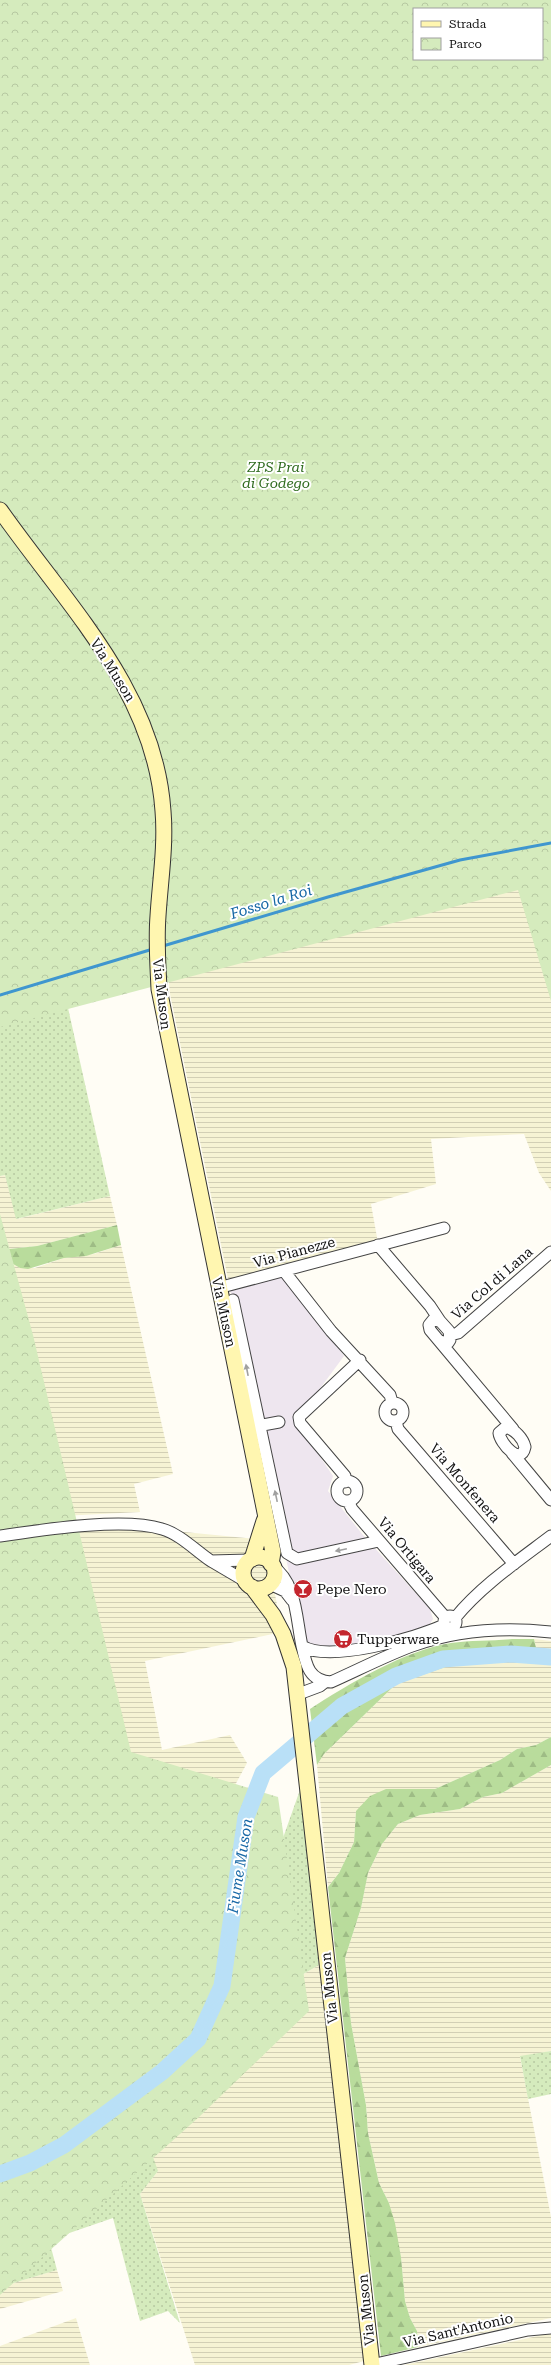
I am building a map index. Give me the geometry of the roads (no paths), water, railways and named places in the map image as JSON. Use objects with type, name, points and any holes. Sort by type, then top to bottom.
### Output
[{"type":"main road","name":"Via Muson","points":[[1,514],[111,662],[132,697],[144,722],[158,769],[164,812],[157,939],[159,989],[218,1288],[234,1332],[254,1427],[265,1516],[273,1552],[272,1565],[274,1577],[269,1585],[273,1616]]},
{"type":"main road","name":"Via Muson","points":[[265,1516],[264,1527],[250,1560],[243,1571],[248,1584],[273,1616],[289,1648],[294,1667],[372,2365]]},
{"type":"main road","points":[[250,1560],[262,1558],[272,1565]]},
{"type":"main road","points":[[248,1584],[260,1589],[269,1585]]},
{"type":"street","name":"Via Pianezze","points":[[218,1288],[444,1228]]},
{"type":"street","name":"Via Col di Lana","points":[[378,1245],[430,1306],[436,1321],[429,1325],[430,1330],[446,1343],[502,1418],[513,1429]]},
{"type":"street","name":"Via Col di Lana","points":[[446,1343],[551,1252]]},
{"type":"street","name":"Via Monfenera","points":[[284,1271],[331,1331],[360,1360],[390,1395],[392,1402],[399,1403],[404,1412],[402,1417],[396,1421],[398,1429],[514,1564]]},
{"type":"street","points":[[233,1300],[234,1332]]},
{"type":"street","points":[[360,1360],[300,1414],[299,1420],[254,1427],[287,1553],[292,1558],[297,1560],[379,1541]]},
{"type":"street","points":[[502,1418],[501,1430],[499,1433],[500,1440],[518,1457],[551,1500]]},
{"type":"street","name":"Via Ortigara","points":[[299,1420],[345,1476],[345,1482],[340,1485],[337,1491],[339,1497],[348,1501],[352,1510],[448,1620]]},
{"type":"street","points":[[501,1430],[506,1427],[513,1429],[524,1442],[525,1447],[518,1457]]},
{"type":"street","points":[[0,1536],[111,1524],[137,1525],[163,1529],[211,1562],[248,1584]]},
{"type":"street","points":[[302,1646],[319,1653],[338,1652],[415,1637],[448,1620],[514,1564],[551,1536]]},
{"type":"street","points":[[211,1562],[250,1560]]},
{"type":"street","points":[[272,1565],[282,1572],[291,1587],[292,1600],[309,1672],[324,1682],[331,1682],[392,1654],[438,1639],[487,1631],[551,1632]]},
{"type":"street","points":[[269,1585],[285,1591],[292,1600]]},
{"type":"street","points":[[296,1695],[320,1686],[324,1682]]},
{"type":"street","name":"Via Sant'Antonio","points":[[372,2365],[528,2330],[551,2328]]},
{"type":"waterway","name":"Fosso la Roi","points":[[163,946],[460,860],[551,843]]},
{"type":"waterway","name":"Fosso la Roi","points":[[0,995],[153,949]]},
{"type":"waterway","name":"Fiume Muson","points":[[0,2174],[30,2163],[64,2145],[162,2072],[198,2039],[222,1986],[246,1817],[263,1773],[342,1706],[396,1676],[443,1659],[511,1654],[551,1657]]},
{"type":"place","name":"Pepe Nero","points":[[303,1589]]},
{"type":"place","name":"Tupperware","points":[[343,1639]]},
{"type":"park label","name":"ZPS Prai di Godego","points":[[276,476]]}]
